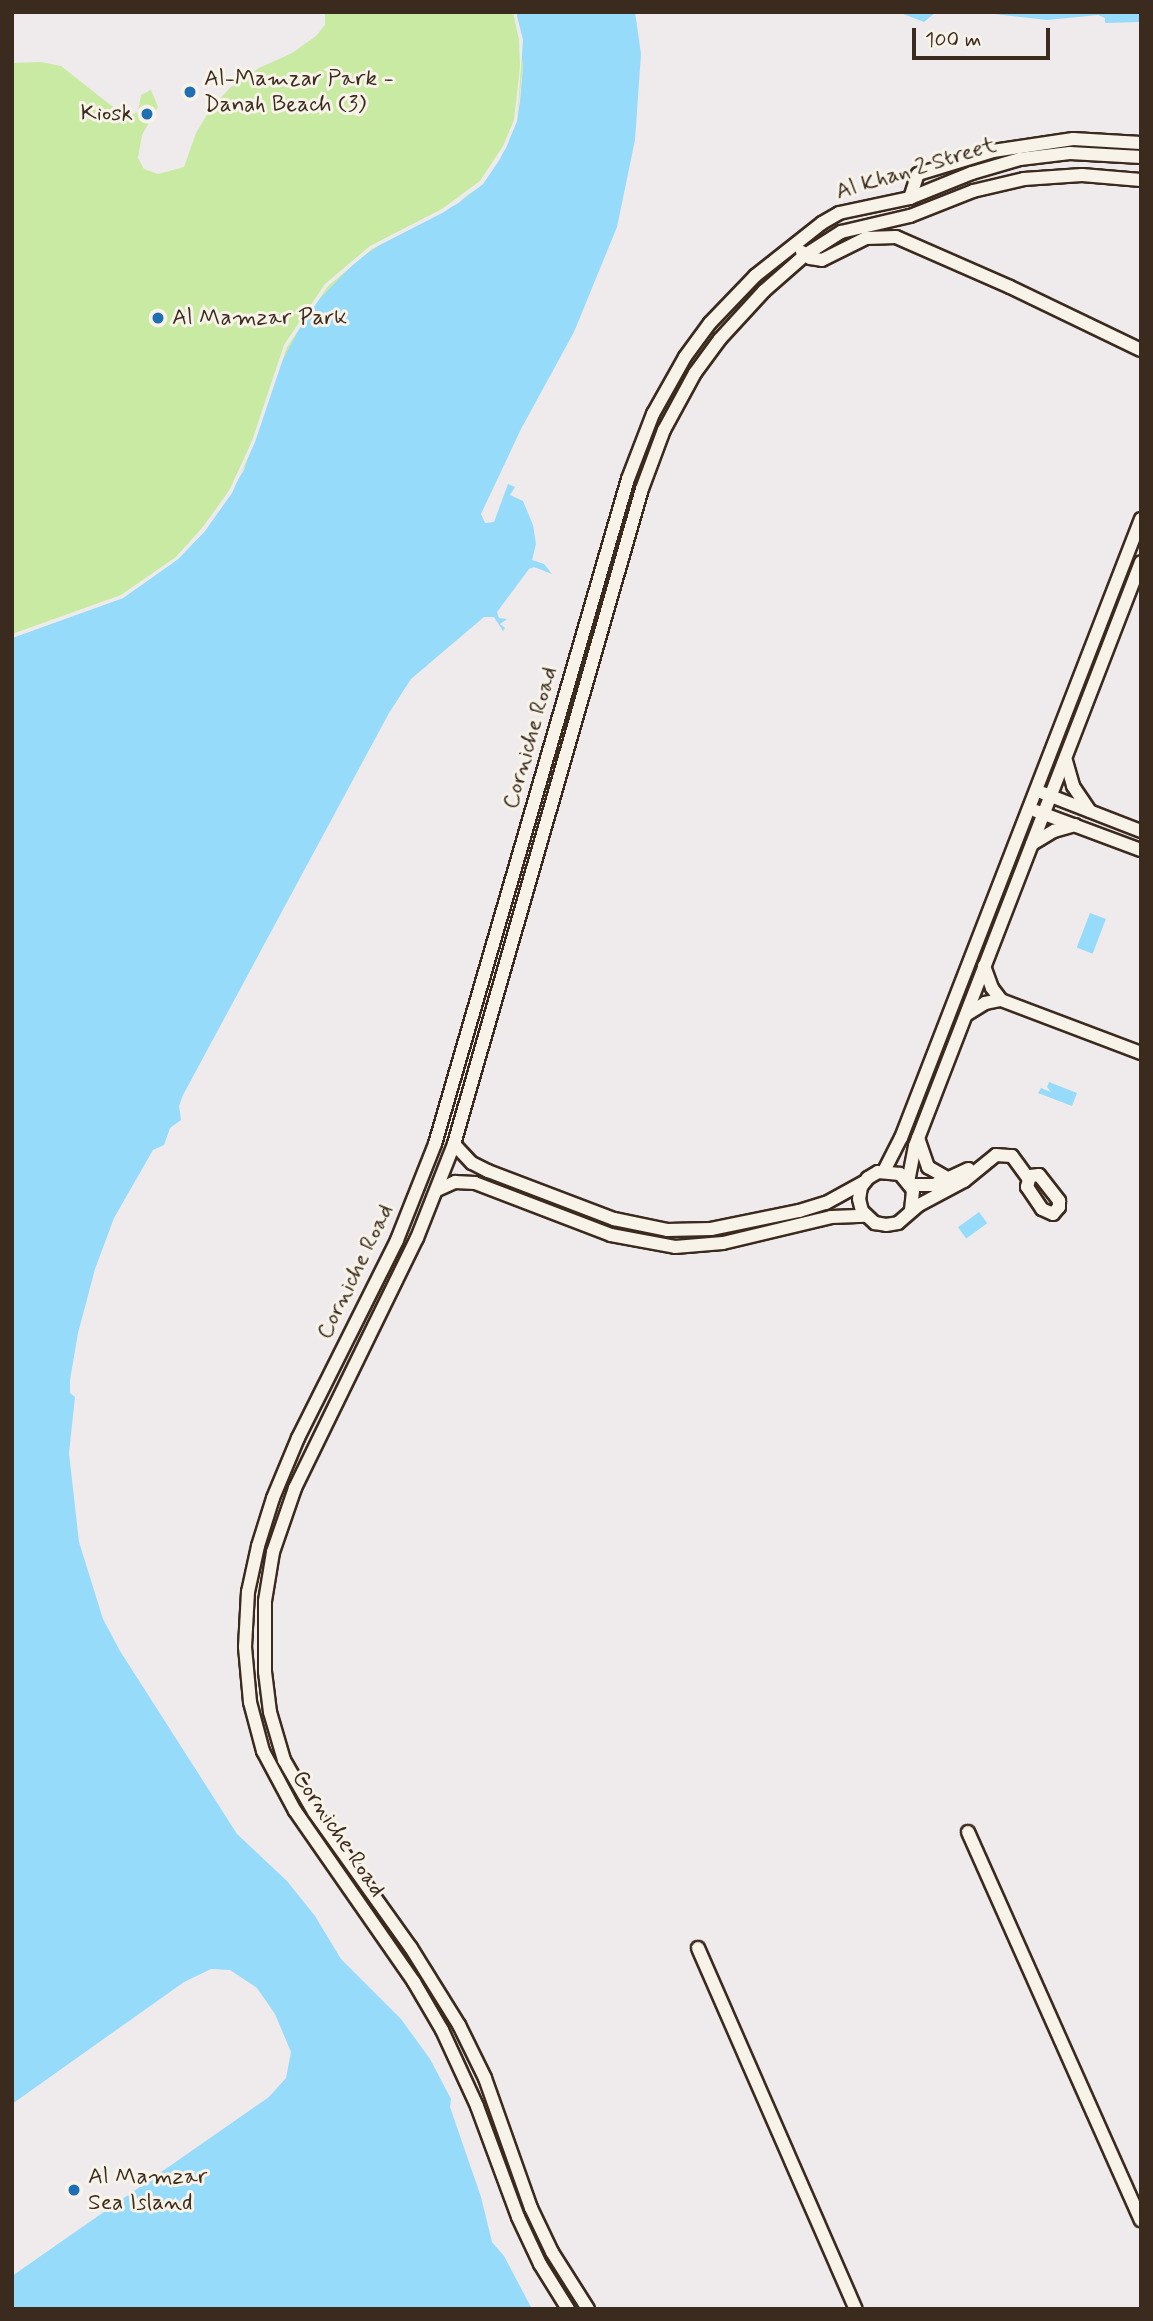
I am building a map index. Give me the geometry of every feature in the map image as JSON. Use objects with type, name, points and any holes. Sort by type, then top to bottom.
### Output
[{"type":"street","points":[[909,198],[918,174],[974,156],[1033,143],[1095,139],[1141,143]]},
{"type":"street","name":"Al Khan 2 Street","points":[[794,243],[839,214],[909,198],[980,170],[1020,159],[1070,153],[1141,157]]},
{"type":"street","name":"Al Khan 2 Street","points":[[805,256],[850,228],[910,216],[958,196],[1006,182],[1061,175],[1141,180]]},
{"type":"street","points":[[794,243],[805,256],[816,260],[828,259],[866,238],[896,237],[1010,287],[1141,350]]},
{"type":"street","name":"Corniche Road","points":[[568,2309],[540,2264],[518,2217],[478,2106],[455,2055],[422,1994],[277,1782],[263,1751],[250,1702],[245,1647],[248,1592],[264,1522],[285,1468],[332,1367],[397,1240],[435,1144],[643,435],[674,375],[710,323],[747,283],[794,243]]},
{"type":"street","name":"Corniche Road","points":[[587,2309],[564,2273],[536,2219],[492,2096],[468,2042],[397,1929],[299,1790],[274,1728],[265,1672],[265,1601],[280,1527],[300,1476],[403,1267],[454,1144],[656,449],[684,392],[720,338],[756,299],[805,256]]},
{"type":"street","points":[[884,1171],[901,1138],[1141,519]]},
{"type":"street","points":[[909,1184],[918,1137],[1141,562]]},
{"type":"street","points":[[1066,761],[1073,786],[1090,811]]},
{"type":"street","points":[[1036,790],[1141,831]]},
{"type":"street","points":[[1029,808],[1141,850]]},
{"type":"street","points":[[1031,844],[1054,831],[1075,825]]},
{"type":"street","points":[[984,967],[992,988],[1001,1000],[1141,1053]]},
{"type":"street","points":[[965,1016],[980,1006],[1001,1000]]},
{"type":"street","points":[[918,1137],[929,1167],[949,1179]]},
{"type":"street","points":[[454,1144],[472,1163],[488,1171],[614,1219],[667,1230],[711,1229],[799,1211],[826,1203],[873,1174],[884,1171],[900,1174],[909,1184],[914,1195],[911,1210]]},
{"type":"street","points":[[909,1184],[934,1185],[1000,1149],[1014,1151],[1032,1177]]},
{"type":"street","points":[[437,1190],[455,1182],[469,1181],[611,1235],[675,1247],[723,1243],[831,1217],[865,1216],[880,1225],[892,1225],[903,1220],[911,1210],[964,1181],[996,1155],[1008,1154],[1023,1163]]},
{"type":"street","points":[[864,1182],[859,1199],[865,1216]]},
{"type":"street","points":[[285,1468],[300,1476]]},
{"type":"street","points":[[968,1832],[1141,2220]]},
{"type":"street","points":[[382,1937],[397,1929]]},
{"type":"street","points":[[698,1948],[856,2309]]},
{"type":"green space","name":"Al Mamzar Park","points":[[325,12],[516,12],[523,67],[517,121],[506,148],[470,195],[403,231],[192,546],[123,598],[12,638],[12,63],[41,62],[61,66],[122,114],[131,115],[138,112],[141,95],[151,90],[158,107],[142,135],[138,158],[144,169],[158,174],[184,167],[196,133],[211,108],[230,88],[259,68],[292,53],[316,36],[325,25]]},
{"type":"water","points":[[516,12],[635,12],[641,54],[635,140],[617,227],[574,332],[521,429],[481,514],[485,523],[494,522],[508,484],[515,487],[510,495],[523,501],[533,525],[536,544],[532,560],[544,564],[552,574],[534,567],[529,569],[497,612],[499,618],[507,619],[500,624],[505,628],[503,631],[494,617],[484,617],[411,679],[389,713],[183,1095],[179,1106],[181,1120],[170,1128],[164,1145],[153,1150],[114,1218],[95,1269],[78,1333],[70,1380],[70,1393],[75,1397],[69,1453],[79,1542],[103,1619],[120,1651],[237,1834],[287,1881],[315,1916],[341,1959],[401,2019],[430,2059],[451,2099],[450,2107],[481,2197],[492,2242],[504,2256],[532,2309],[12,2309],[12,2276],[269,2097],[286,2078],[291,2052],[275,2014],[257,1988],[230,1970],[211,1969],[184,1982],[12,2104],[12,638],[123,598],[178,559],[205,531],[244,470],[279,367],[310,309],[356,261],[389,239],[457,204],[483,184],[500,159],[517,121],[520,101],[523,67]]},
{"type":"water","points":[[898,12],[936,12],[924,22]]},
{"type":"water","points":[[977,12],[1141,12],[1141,22],[1105,23],[1105,18],[1098,15],[1047,20]]},
{"type":"water","points":[[1090,913],[1106,919],[1093,954],[1077,948]]},
{"type":"water","points":[[1049,1082],[1077,1093],[1072,1106],[1038,1093],[1041,1088],[1051,1092],[1047,1087]]},
{"type":"water","points":[[979,1212],[987,1223],[966,1239],[958,1227]]},
{"type":"pier","points":[[513,12],[516,12],[523,40],[517,121],[506,148],[483,184],[444,212],[372,249],[328,286],[287,347],[255,442],[232,493],[205,531],[178,559],[123,598],[12,638],[15,633],[121,595],[176,557],[202,528],[229,491],[252,441],[284,345],[325,284],[370,246],[442,209],[480,181],[503,146],[514,120],[520,67],[519,40]]},
{"type":"place","name":"Al-Mamzar Park - Danah Beach (3)","points":[[190,92]]},
{"type":"place","name":"Kiosk","points":[[147,114]]},
{"type":"place","name":"Al Mamzar Park","points":[[158,318]]},
{"type":"place","name":"Al Mamzar Sea Island","points":[[74,2190]]}]
